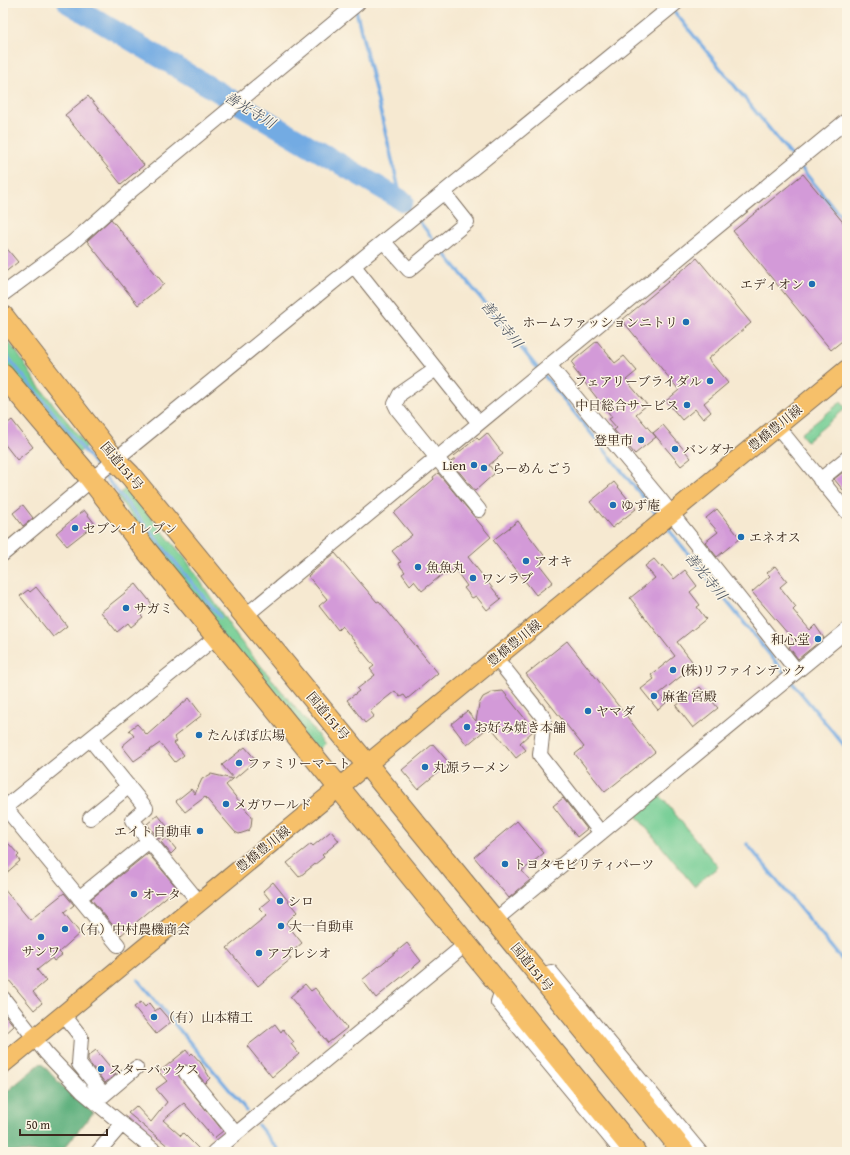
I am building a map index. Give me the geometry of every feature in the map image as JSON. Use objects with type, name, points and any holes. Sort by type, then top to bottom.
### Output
[{"type":"highway","name":"国道151号","points":[[3,316],[115,460],[130,475],[367,763],[494,921],[684,1152]]},
{"type":"highway","points":[[3,375],[91,479],[216,637],[635,1152]]},
{"type":"main road","name":"豊橋豊川線","points":[[3,1064],[847,369]]},
{"type":"street","points":[[3,554],[91,479],[672,6]]},
{"type":"street","points":[[3,294],[72,242],[236,103],[353,7]]},
{"type":"street","points":[[245,616],[847,120]]},
{"type":"street","points":[[384,242],[409,270],[467,222],[444,193]]},
{"type":"street","points":[[354,266],[479,423]]},
{"type":"street","points":[[436,369],[400,394],[396,399],[395,404],[398,410],[479,510]]},
{"type":"street","points":[[543,371],[792,676]]},
{"type":"street","points":[[777,426],[847,512]]},
{"type":"street","points":[[820,480],[847,458]]},
{"type":"street","points":[[494,921],[847,630]]},
{"type":"street","points":[[118,945],[4,807],[216,637]]},
{"type":"street","points":[[496,658],[544,718],[540,755],[601,833]]},
{"type":"street","points":[[90,739],[146,808],[132,820],[199,902]]},
{"type":"street","points":[[90,818],[129,786]]},
{"type":"street","points":[[80,898],[149,841]]},
{"type":"street","points":[[214,1152],[466,944]]},
{"type":"street","points":[[539,976],[551,972],[700,1152]]},
{"type":"street","points":[[502,990],[498,1002],[622,1152]]},
{"type":"street","points":[[3,998],[34,1038],[82,1091],[156,1152]]},
{"type":"street","points":[[63,1014],[81,1037],[78,1064],[104,1095],[136,1068]]},
{"type":"street","points":[[186,1073],[236,1134]]},
{"type":"street","points":[[98,1152],[122,1124]]},
{"type":"green space","points":[[3,336],[16,351],[38,385],[87,446],[76,455],[3,368]]},
{"type":"green space","points":[[841,402],[846,408],[807,441],[801,434]]},
{"type":"green space","points":[[126,488],[185,558],[238,638],[325,744],[317,752],[199,611],[117,496]]},
{"type":"green space","points":[[658,793],[718,867],[694,886],[634,813]]},
{"type":"green space","points":[[41,1063],[63,1087],[93,1113],[61,1152],[3,1152],[3,1095]]},
{"type":"building","points":[[88,96],[144,165],[121,184],[65,115]]},
{"type":"building","name":"エディオン","points":[[803,174],[847,227],[847,337],[831,350],[733,231]]},
{"type":"building","points":[[111,219],[164,284],[138,305],[87,241]]},
{"type":"building","points":[[3,244],[18,262],[3,274]]},
{"type":"building","name":"ホームファッションニトリ","points":[[697,258],[751,323],[708,359],[728,383],[704,403],[711,412],[703,419],[695,409],[682,420],[666,401],[679,390],[622,320]]},
{"type":"building","points":[[597,341],[615,363],[624,356],[637,371],[626,380],[647,405],[636,414],[656,437],[635,454],[614,430],[617,428],[609,419],[612,417],[573,368],[575,367],[572,363],[574,360]]},
{"type":"building","points":[[12,420],[33,447],[17,460],[3,442],[3,427]]},
{"type":"building","name":"バンダナ","points":[[663,425],[691,458],[681,466],[653,433]]},
{"type":"building","points":[[487,433],[503,454],[489,465],[495,473],[475,491],[451,462],[456,458],[454,456],[477,438],[479,440]]},
{"type":"building","points":[[847,469],[847,495],[834,479]]},
{"type":"building","points":[[438,473],[491,537],[468,557],[501,599],[487,610],[476,596],[472,598],[464,588],[467,586],[454,568],[445,575],[444,573],[422,591],[414,581],[410,585],[402,574],[405,572],[398,563],[401,562],[392,551],[412,535],[394,513],[434,479],[433,477]]},
{"type":"building","name":"ゆず庵","points":[[614,482],[636,509],[612,528],[590,502]]},
{"type":"building","points":[[23,505],[33,518],[23,526],[13,513]]},
{"type":"building","points":[[717,509],[740,538],[717,557],[705,542],[718,532],[706,518]]},
{"type":"building","name":"セブン-イレブン","points":[[84,510],[95,524],[67,546],[56,533]]},
{"type":"building","name":"アオキ","points":[[518,521],[546,558],[539,564],[553,582],[536,595],[493,540]]},
{"type":"building","points":[[335,553],[377,602],[379,601],[438,673],[407,699],[404,695],[400,697],[395,691],[370,711],[374,716],[365,723],[347,700],[359,691],[357,689],[375,675],[370,669],[374,666],[342,626],[338,630],[319,606],[327,599],[308,576]]},
{"type":"building","points":[[654,559],[661,567],[662,565],[674,579],[685,570],[697,586],[690,592],[700,605],[697,607],[706,619],[677,642],[695,665],[659,694],[666,703],[658,710],[641,689],[654,679],[651,675],[675,656],[630,598],[655,578],[645,566]]},
{"type":"building","points":[[775,566],[787,581],[780,587],[796,607],[793,610],[810,630],[815,625],[824,638],[798,659],[789,647],[795,642],[752,592],[770,576],[767,573]]},
{"type":"building","name":"サガミ","points":[[136,584],[152,604],[140,614],[143,617],[131,627],[128,623],[117,632],[101,612]]},
{"type":"building","points":[[36,587],[67,626],[53,637],[20,596],[28,590],[30,592]]},
{"type":"building","name":"ヤマダ","points":[[567,641],[655,752],[605,792],[575,754],[584,747],[526,674]]},
{"type":"building","points":[[700,687],[718,708],[693,728],[676,706]]},
{"type":"building","points":[[503,691],[534,730],[520,743],[526,750],[516,758],[490,726],[467,745],[451,724],[467,711],[476,721],[479,704],[483,697],[493,692]]},
{"type":"building","points":[[189,698],[202,715],[174,737],[177,741],[174,743],[184,755],[175,762],[160,743],[134,761],[122,746],[134,736],[129,730],[137,724],[147,735]]},
{"type":"building","name":"丸源ラーメン","points":[[433,744],[449,763],[418,789],[402,770]]},
{"type":"building","name":"ファミリーマート","points":[[245,747],[256,760],[234,779],[222,765]]},
{"type":"building","name":"メガワールド","points":[[211,774],[233,779],[226,785],[252,817],[251,827],[248,831],[239,834],[235,832],[205,797],[185,812],[176,801],[191,789],[195,794],[202,779]]},
{"type":"building","points":[[563,798],[587,829],[577,837],[553,806]]},
{"type":"building","points":[[158,815],[170,830],[159,839],[147,824]]},
{"type":"building","name":"トヨタモビリティパーツ","points":[[517,821],[544,853],[522,871],[530,880],[509,898],[474,857]]},
{"type":"building","points":[[331,831],[339,841],[322,855],[324,857],[299,877],[287,863],[311,844],[313,846]]},
{"type":"building","points":[[166,837],[176,849],[171,854],[161,842]]},
{"type":"building","points":[[8,843],[19,855],[17,857],[20,861],[3,876],[3,848]]},
{"type":"building","name":"オータ","points":[[148,853],[177,888],[121,935],[91,899]]},
{"type":"building","points":[[273,882],[297,912],[286,923],[302,943],[288,955],[291,959],[258,986],[227,948],[266,916],[259,909],[270,900],[263,891]]},
{"type":"building","points":[[3,888],[30,920],[64,893],[74,905],[64,913],[80,933],[59,952],[62,955],[54,961],[52,958],[37,970],[46,981],[33,992],[42,1003],[34,1010],[3,973]]},
{"type":"building","points":[[407,943],[421,961],[376,998],[362,980]]},
{"type":"building","points":[[305,984],[311,991],[315,988],[347,1028],[328,1043],[290,997]]},
{"type":"building","name":"（有）山本精工","points":[[141,1002],[145,1007],[149,1003],[155,1011],[159,1008],[171,1022],[156,1034],[134,1007]]},
{"type":"building","points":[[3,1012],[14,1026],[3,1036]]},
{"type":"building","points":[[275,1024],[281,1032],[283,1029],[294,1042],[291,1044],[299,1054],[272,1077],[247,1046]]},
{"type":"building","name":"スターバックス","points":[[96,1050],[116,1074],[105,1083],[88,1061],[88,1056]]},
{"type":"building","points":[[186,1050],[190,1055],[192,1053],[201,1063],[210,1078],[205,1083],[192,1067],[185,1065],[180,1067],[178,1075],[223,1131],[214,1138],[184,1103],[163,1120],[181,1136],[183,1133],[202,1152],[175,1152],[128,1113],[136,1106],[151,1122],[167,1102],[156,1089],[167,1081],[159,1072]]},
{"type":"waterway","name":"善光寺川","points":[[68,3],[403,201]]},
{"type":"waterway","points":[[356,10],[398,185],[403,201],[412,213]]},
{"type":"waterway","points":[[673,10],[794,159]]},
{"type":"waterway","points":[[798,164],[847,224]]},
{"type":"waterway","name":"善光寺川","points":[[416,217],[437,244]]},
{"type":"waterway","name":"善光寺川","points":[[441,249],[539,370]]},
{"type":"waterway","points":[[3,351],[99,469]]},
{"type":"waterway","name":"善光寺川","points":[[543,374],[659,517]]},
{"type":"waterway","points":[[103,474],[220,617]]},
{"type":"waterway","name":"善光寺川","points":[[665,525],[787,676]]},
{"type":"waterway","name":"善光寺川","points":[[791,681],[847,749]]},
{"type":"waterway","points":[[747,844],[847,966]]},
{"type":"waterway","points":[[138,980],[247,1111]]},
{"type":"waterway","points":[[258,1125],[280,1152]]},
{"type":"place","name":"エディオン","points":[[812,284]]},
{"type":"place","name":"ホームファッションニトリ","points":[[686,322]]},
{"type":"place","name":"フェアリーブライダル","points":[[710,381]]},
{"type":"place","name":"中日総合サービス","points":[[687,405]]},
{"type":"place","name":"登里市","points":[[641,440]]},
{"type":"place","name":"バンダナ","points":[[675,449]]},
{"type":"place","name":"Lien","points":[[474,465]]},
{"type":"place","name":"らーめん ごう","points":[[484,468]]},
{"type":"place","name":"ゆず庵","points":[[613,505]]},
{"type":"place","name":"セブン-イレブン","points":[[75,528]]},
{"type":"place","name":"エネオス","points":[[741,537]]},
{"type":"place","name":"アオキ","points":[[526,561]]},
{"type":"place","name":"魚魚丸","points":[[418,567]]},
{"type":"place","name":"ワンラブ","points":[[473,578]]},
{"type":"place","name":"サガミ","points":[[126,608]]},
{"type":"place","name":"和心堂","points":[[818,639]]},
{"type":"place","name":"(株)リファインテック","points":[[673,670]]},
{"type":"place","name":"麻雀 宮殿","points":[[654,696]]},
{"type":"place","name":"ヤマダ","points":[[588,711]]},
{"type":"place","name":"お好み焼き本舗","points":[[467,727]]},
{"type":"place","name":"たんぽぽ広場","points":[[199,735]]},
{"type":"place","name":"ファミリーマート","points":[[239,763]]},
{"type":"place","name":"丸源ラーメン","points":[[425,767]]},
{"type":"place","name":"メガワールド","points":[[226,804]]},
{"type":"place","name":"エイト自動車","points":[[200,831]]},
{"type":"place","name":"トヨタモビリティパーツ","points":[[505,864]]},
{"type":"place","name":"オータ","points":[[134,894]]},
{"type":"place","name":"シロ","points":[[280,901]]},
{"type":"place","name":"大一自動車","points":[[281,926]]},
{"type":"place","name":"（有）中村農機商会","points":[[65,929]]},
{"type":"place","name":"サンワ","points":[[41,937]]},
{"type":"place","name":"アプレシオ","points":[[259,953]]},
{"type":"place","name":"（有）山本精工","points":[[154,1017]]},
{"type":"place","name":"スターバックス","points":[[101,1069]]}]
